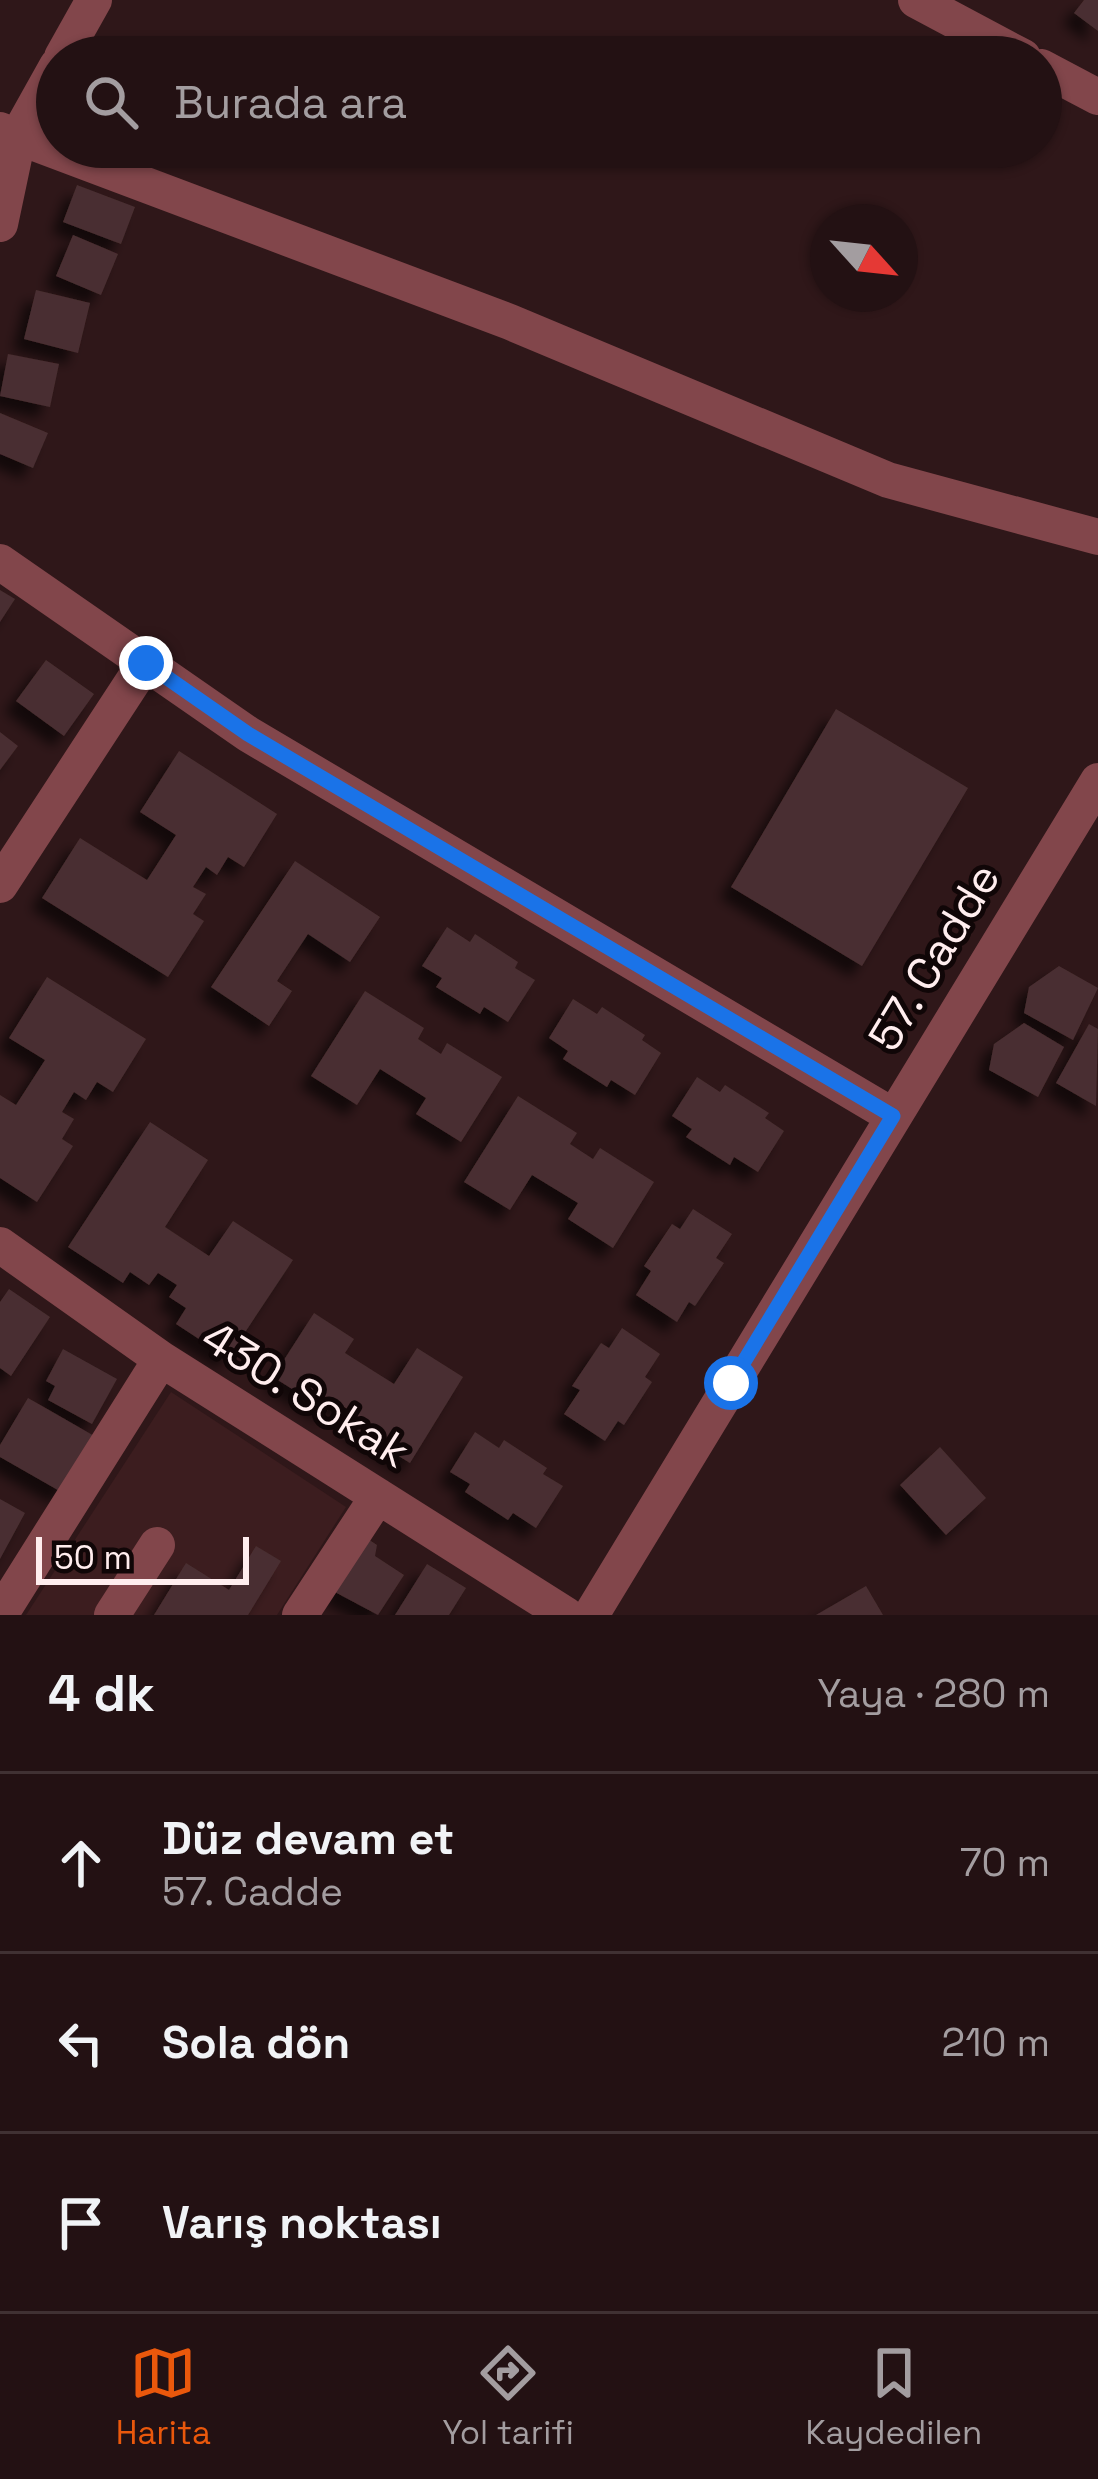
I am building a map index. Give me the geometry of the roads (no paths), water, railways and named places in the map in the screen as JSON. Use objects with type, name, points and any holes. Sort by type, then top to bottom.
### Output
[{"type":"street","points":[[74,36],[94,0]]},
{"type":"street","points":[[916,0],[984,36]]},
{"type":"street","points":[[1062,78],[1098,97]]},
{"type":"street","points":[[0,224],[10,132],[36,95]]},
{"type":"street","points":[[105,168],[510,322],[887,481],[1098,537]]},
{"type":"street","points":[[0,562],[248,734],[893,1116]]},
{"type":"street","points":[[0,885],[146,663]]},
{"type":"street","name":"57. Cadde","points":[[591,1615],[1098,781]]},
{"type":"street","name":"430. Sokak","points":[[0,1245],[161,1359],[566,1615]]},
{"type":"street","points":[[0,1615],[161,1359]]},
{"type":"street","points":[[300,1615],[378,1496]]},
{"type":"street","points":[[112,1615],[157,1545]]}]
